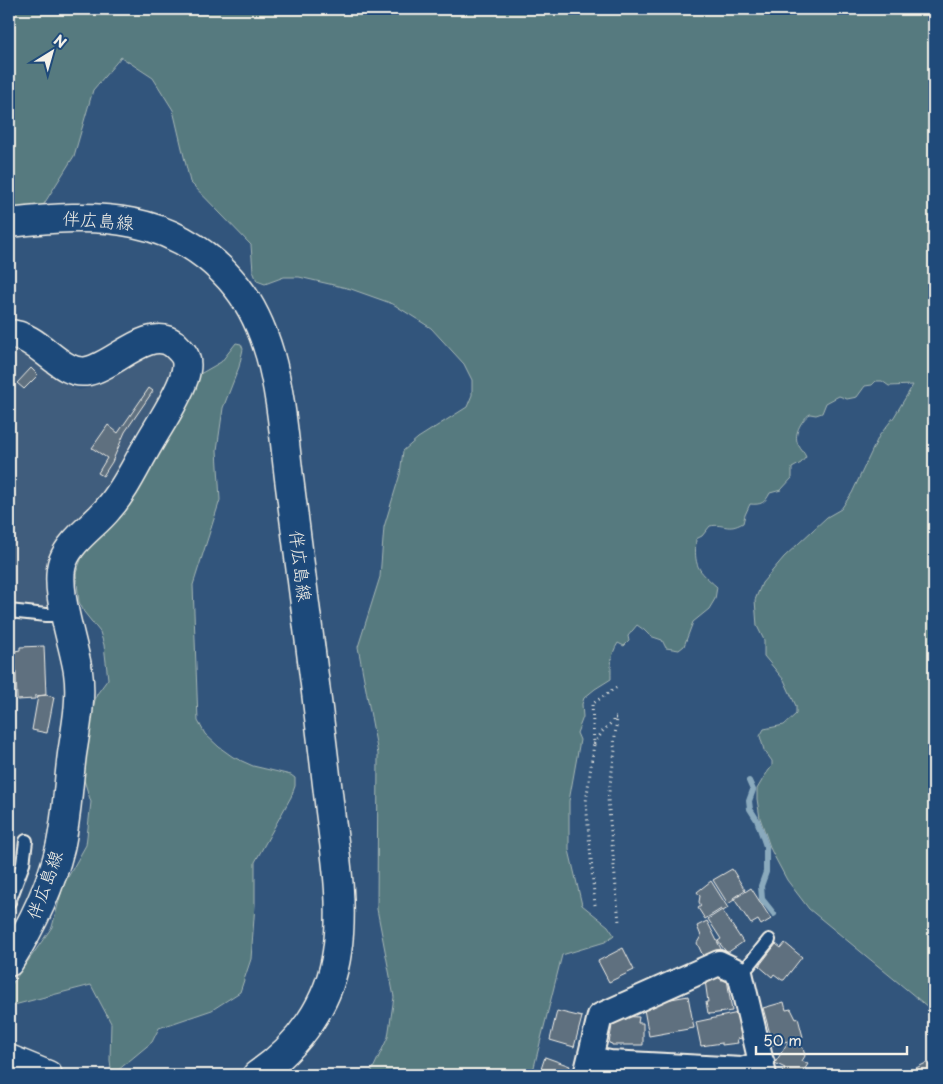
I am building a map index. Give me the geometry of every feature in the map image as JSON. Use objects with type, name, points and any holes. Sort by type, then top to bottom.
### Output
[{"type":"main road","name":"伴広島線","points":[[9,224],[71,217],[113,218],[146,225],[173,236],[193,247],[207,258],[236,286],[255,316],[269,353],[283,422],[333,830],[340,910],[337,954],[323,1000],[311,1021],[295,1042],[277,1060],[257,1075]]},
{"type":"main road","name":"伴広島線","points":[[9,334],[22,336],[76,372],[87,372],[102,367],[145,341],[159,338],[170,341],[186,358],[181,385],[120,493],[108,510],[77,541],[63,562],[61,579],[78,674],[78,699],[63,827],[54,866],[42,901],[9,962]]},
{"type":"main road","points":[[9,1059],[48,1075]]},
{"type":"street","points":[[719,963],[740,973],[763,1069],[742,1070],[610,1063],[588,1067],[600,1016],[719,963]]},
{"type":"lane","points":[[9,612],[66,615]]},
{"type":"lane","points":[[9,902],[23,864],[26,841]]},
{"type":"lane","points":[[740,973],[769,940]]},
{"type":"path","points":[[595,905],[586,802],[594,744],[592,704],[617,687]]},
{"type":"path","points":[[594,744],[613,721],[613,718],[617,718],[615,750],[608,799],[618,922]]},
{"type":"shaded area","points":[[9,347],[18,347],[66,385],[79,390],[99,382],[136,355],[162,352],[172,359],[175,374],[134,435],[110,486],[50,557],[45,577],[53,602],[46,611],[9,605]]},
{"type":"green space","points":[[9,9],[934,9],[934,1012],[809,909],[787,880],[771,850],[760,818],[757,799],[757,789],[772,766],[772,761],[764,750],[760,736],[764,729],[784,725],[796,714],[796,706],[784,680],[764,656],[764,640],[757,626],[755,600],[762,583],[784,557],[827,517],[841,509],[852,493],[879,436],[894,417],[913,385],[889,386],[882,381],[876,381],[872,385],[865,386],[857,397],[847,399],[839,396],[826,403],[822,413],[810,414],[804,420],[798,429],[796,438],[806,457],[801,463],[792,468],[792,478],[781,490],[770,493],[762,503],[750,504],[743,523],[738,526],[710,526],[702,536],[696,539],[696,562],[698,567],[717,587],[715,599],[709,609],[693,622],[684,646],[679,650],[666,648],[662,640],[650,636],[637,625],[628,636],[629,641],[624,646],[618,643],[615,647],[611,679],[584,698],[582,704],[583,717],[577,733],[580,740],[569,801],[569,850],[582,905],[608,926],[614,935],[605,942],[562,955],[532,1075],[370,1075],[388,1037],[394,997],[377,909],[378,754],[358,647],[380,577],[384,527],[400,474],[403,451],[418,438],[467,407],[472,395],[472,380],[464,364],[431,328],[393,304],[351,289],[299,277],[284,277],[265,284],[257,281],[253,271],[251,245],[190,182],[173,110],[153,78],[121,57],[93,90],[74,156],[42,207],[17,212],[9,176]]},
{"type":"green space","points":[[236,343],[241,344],[243,349],[239,367],[223,408],[217,450],[220,500],[193,585],[198,721],[205,734],[233,757],[253,766],[291,775],[295,778],[295,786],[291,797],[255,862],[255,904],[251,959],[240,992],[212,1010],[159,1028],[152,1042],[117,1071],[111,1069],[111,1023],[91,985],[14,1005],[9,1001],[9,988],[52,927],[63,886],[86,845],[91,802],[82,774],[91,713],[97,694],[108,679],[104,645],[100,632],[84,612],[79,602],[76,573],[82,557],[92,543],[136,496],[200,374],[221,362]]},
{"type":"building","points":[[31,368],[38,375],[24,389],[17,383]]},
{"type":"building","points":[[149,388],[153,391],[125,432],[112,462],[103,476],[98,473],[107,458],[92,448],[108,425],[118,433]]},
{"type":"building","points":[[44,646],[46,695],[35,696],[35,699],[17,700],[15,651],[20,650],[20,647]]},
{"type":"building","points":[[38,696],[54,697],[47,733],[32,730]]},
{"type":"building","points":[[732,869],[745,890],[728,904],[713,880]]},
{"type":"building","points":[[711,881],[728,908],[723,911],[721,909],[705,919],[698,908],[701,906],[699,902],[700,896],[697,892]]},
{"type":"building","points":[[751,888],[771,919],[761,925],[758,920],[751,924],[734,899]]},
{"type":"building","points":[[722,910],[743,942],[727,953],[718,941],[721,939],[708,919]]},
{"type":"building","points":[[707,921],[722,951],[705,960],[697,943],[701,936],[697,926]]},
{"type":"building","points":[[785,943],[802,957],[784,980],[782,980],[774,974],[772,977],[759,966],[776,944],[781,948]]},
{"type":"building","points":[[623,948],[634,970],[609,982],[598,961]]},
{"type":"building","points":[[721,977],[721,980],[727,979],[732,1011],[710,1014],[708,1013],[706,1002],[708,1002],[705,980]]},
{"type":"building","points":[[688,996],[694,1028],[649,1036],[643,1004]]},
{"type":"building","points":[[784,1002],[786,1010],[791,1009],[796,1019],[798,1018],[803,1037],[773,1045],[763,1008]]},
{"type":"building","points":[[557,1011],[582,1017],[574,1047],[550,1040]]},
{"type":"building","points":[[738,1013],[742,1038],[737,1039],[738,1043],[701,1046],[696,1022]]},
{"type":"building","points":[[616,1016],[639,1017],[638,1023],[643,1023],[643,1045],[612,1045],[609,1043],[613,1020]]},
{"type":"building","points":[[791,1041],[803,1048],[805,1056],[802,1061],[808,1064],[801,1075],[780,1075],[785,1068],[775,1063],[788,1042]]},
{"type":"building","points":[[545,1057],[570,1066],[567,1075],[539,1075]]},
{"type":"building","points":[[926,1063],[934,1065],[934,1075],[913,1075],[916,1068]]},
{"type":"waterway","points":[[749,781],[753,790],[749,801],[750,809],[757,820],[766,846],[766,872],[761,886],[762,899],[774,914]]}]
